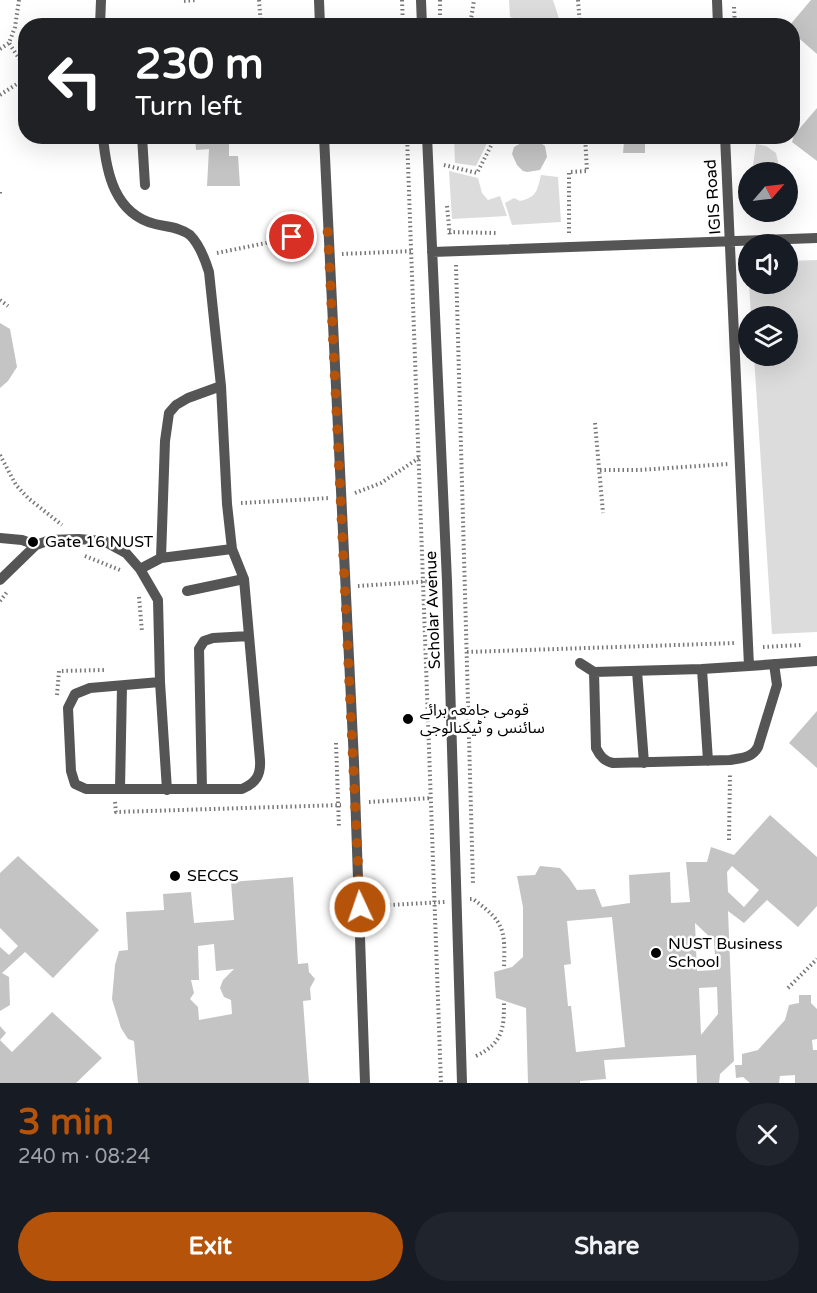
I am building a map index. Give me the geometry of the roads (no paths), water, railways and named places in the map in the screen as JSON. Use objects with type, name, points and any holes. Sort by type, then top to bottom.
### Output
[{"type":"lane","points":[[100,0],[100,18]]},
{"type":"lane","points":[[319,0],[320,18]]},
{"type":"lane","points":[[421,0],[422,18]]},
{"type":"lane","points":[[717,0],[718,18]]},
{"type":"lane","points":[[104,144],[105,162],[110,179],[123,206],[136,217],[190,235],[203,255],[209,272],[221,386],[227,504],[232,549],[244,579],[261,769],[251,784],[242,789],[166,790],[86,789],[75,784],[70,771],[68,708],[75,694],[90,688],[160,682]]},
{"type":"lane","points":[[142,144],[145,185]]},
{"type":"lane","points":[[324,144],[360,907],[365,1083]]},
{"type":"lane","name":"Scholar Avenue","points":[[427,144],[447,581],[462,1083]]},
{"type":"lane","name":"IGIS Road","points":[[725,144],[730,241],[817,237]]},
{"type":"lane","points":[[432,252],[730,241],[749,666]]},
{"type":"lane","points":[[161,558],[165,441],[169,414],[176,405],[188,398],[221,386]]},
{"type":"lane","points":[[0,538],[22,540],[36,545]]},
{"type":"lane","points":[[0,580],[36,545],[50,540],[104,541],[126,553],[140,569],[158,600],[166,790]]},
{"type":"lane","points":[[140,569],[161,558],[232,549]]},
{"type":"lane","points":[[187,591],[244,579]]},
{"type":"lane","points":[[202,789],[199,649],[204,641],[213,638],[249,636]]},
{"type":"lane","points":[[580,663],[594,672],[702,669],[817,661]]},
{"type":"lane","points":[[594,672],[596,748],[606,762],[708,761],[746,758],[754,753],[758,747],[777,685],[774,664]]},
{"type":"lane","points":[[702,669],[708,761]]},
{"type":"lane","points":[[637,671],[644,763]]},
{"type":"lane","points":[[117,789],[122,686]]},
{"type":"place","name":"Gate 16 NUST","points":[[33,542]]},
{"type":"place","name":"قومی جامعہ برائے سائنس و ٹیکنالوجی","points":[[408,719]]},
{"type":"place","name":"SECCS","points":[[175,876]]},
{"type":"place","name":"NUST Business School","points":[[656,953]]}]
